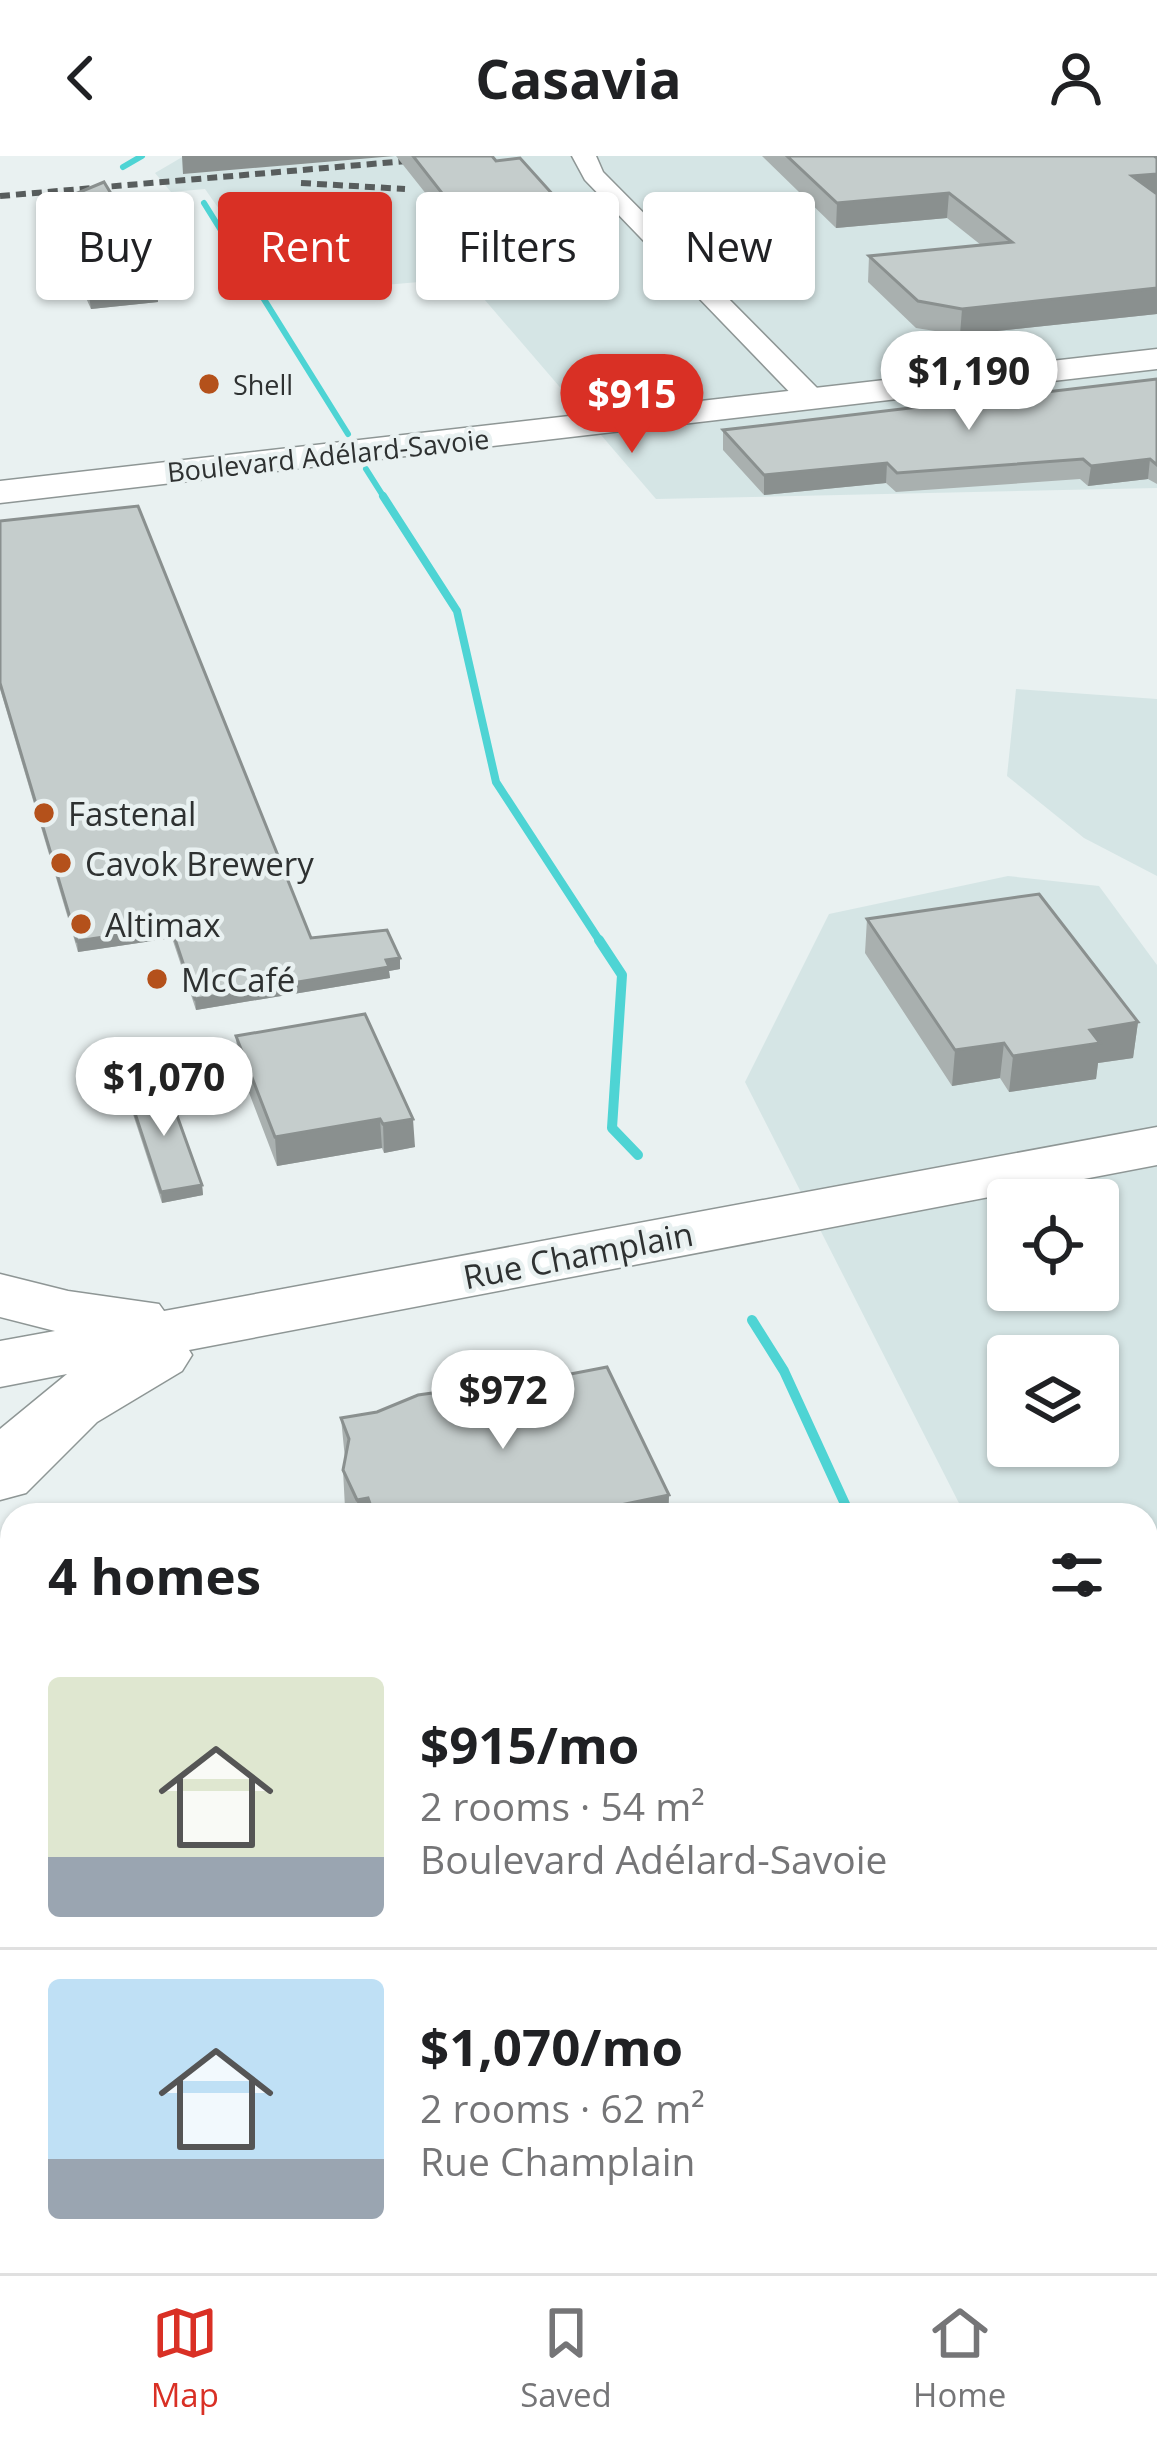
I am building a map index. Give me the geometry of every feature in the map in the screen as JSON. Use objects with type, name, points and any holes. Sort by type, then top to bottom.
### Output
[{"type":"main road","name":"Rue Champlain","points":[[0,1364],[1157,1146]]},
{"type":"main road","points":[[0,1295],[97,1317],[234,1321]]},
{"type":"main road","points":[[0,1475],[46,1424],[101,1382],[234,1321]]},
{"type":"street","points":[[584,156],[593,175],[813,400]]},
{"type":"street","name":"Boulevard Adélard-Savoie","points":[[0,491],[1157,359]]},
{"type":"shaded area","points":[[184,156],[1157,156],[1157,488],[656,499],[485,300],[619,300],[619,192],[416,192],[416,282],[392,284],[392,192],[218,192],[218,207],[205,189],[171,192],[155,173]]},
{"type":"shaded area","points":[[1016,689],[1157,699],[1157,876],[1084,838],[1007,776]]},
{"type":"shaded area","points":[[1008,876],[1099,886],[1157,965],[1157,1503],[959,1503],[745,1082],[829,914]]},
{"type":"building","points":[[413,156],[520,158],[551,192],[441,192]]},
{"type":"building","points":[[787,156],[1154,156],[1157,174],[1132,176],[1157,194],[1157,288],[962,309],[918,301],[869,256],[1012,242],[949,193],[837,203]]},
{"type":"building","points":[[104,182],[110,192],[80,192]]},
{"type":"building","points":[[1157,379],[1157,465],[1150,459],[1091,466],[1083,459],[897,473],[887,463],[764,475],[723,430]]},
{"type":"building","points":[[138,506],[311,938],[387,930],[400,958],[386,960],[389,967],[195,999],[171,927],[77,941],[0,683],[0,521]]},
{"type":"building","points":[[1039,894],[1138,1022],[1090,1030],[1100,1043],[1013,1056],[1004,1043],[955,1050],[867,919]]},
{"type":"building","points":[[365,1014],[413,1119],[383,1124],[380,1119],[275,1137],[236,1036]]},
{"type":"building","points":[[166,1085],[202,1185],[161,1192],[128,1092]]},
{"type":"building","points":[[607,1367],[669,1495],[630,1503],[357,1500],[343,1470],[349,1439],[341,1418],[377,1412],[418,1395],[454,1390],[456,1396]]},
{"type":"waterway","points":[[123,167],[142,156]]},
{"type":"waterway","points":[[204,203],[348,434]]},
{"type":"waterway","points":[[366,469],[385,499]]},
{"type":"waterway","points":[[383,496],[457,611],[496,782],[601,943]]},
{"type":"waterway","points":[[599,940],[622,975],[612,1128],[638,1155]]},
{"type":"waterway","points":[[752,1320],[784,1371],[844,1503]]},
{"type":"railway","points":[[0,196],[464,156]]},
{"type":"railway","points":[[301,183],[405,189]]},
{"type":"place","name":"Shell","points":[[209,384]]},
{"type":"place","name":"Fastenal","points":[[44,813]]},
{"type":"place","name":"Cavok Brewery","points":[[61,863]]},
{"type":"place","name":"Altimax","points":[[81,924]]},
{"type":"place","name":"McCafé","points":[[157,979]]}]
